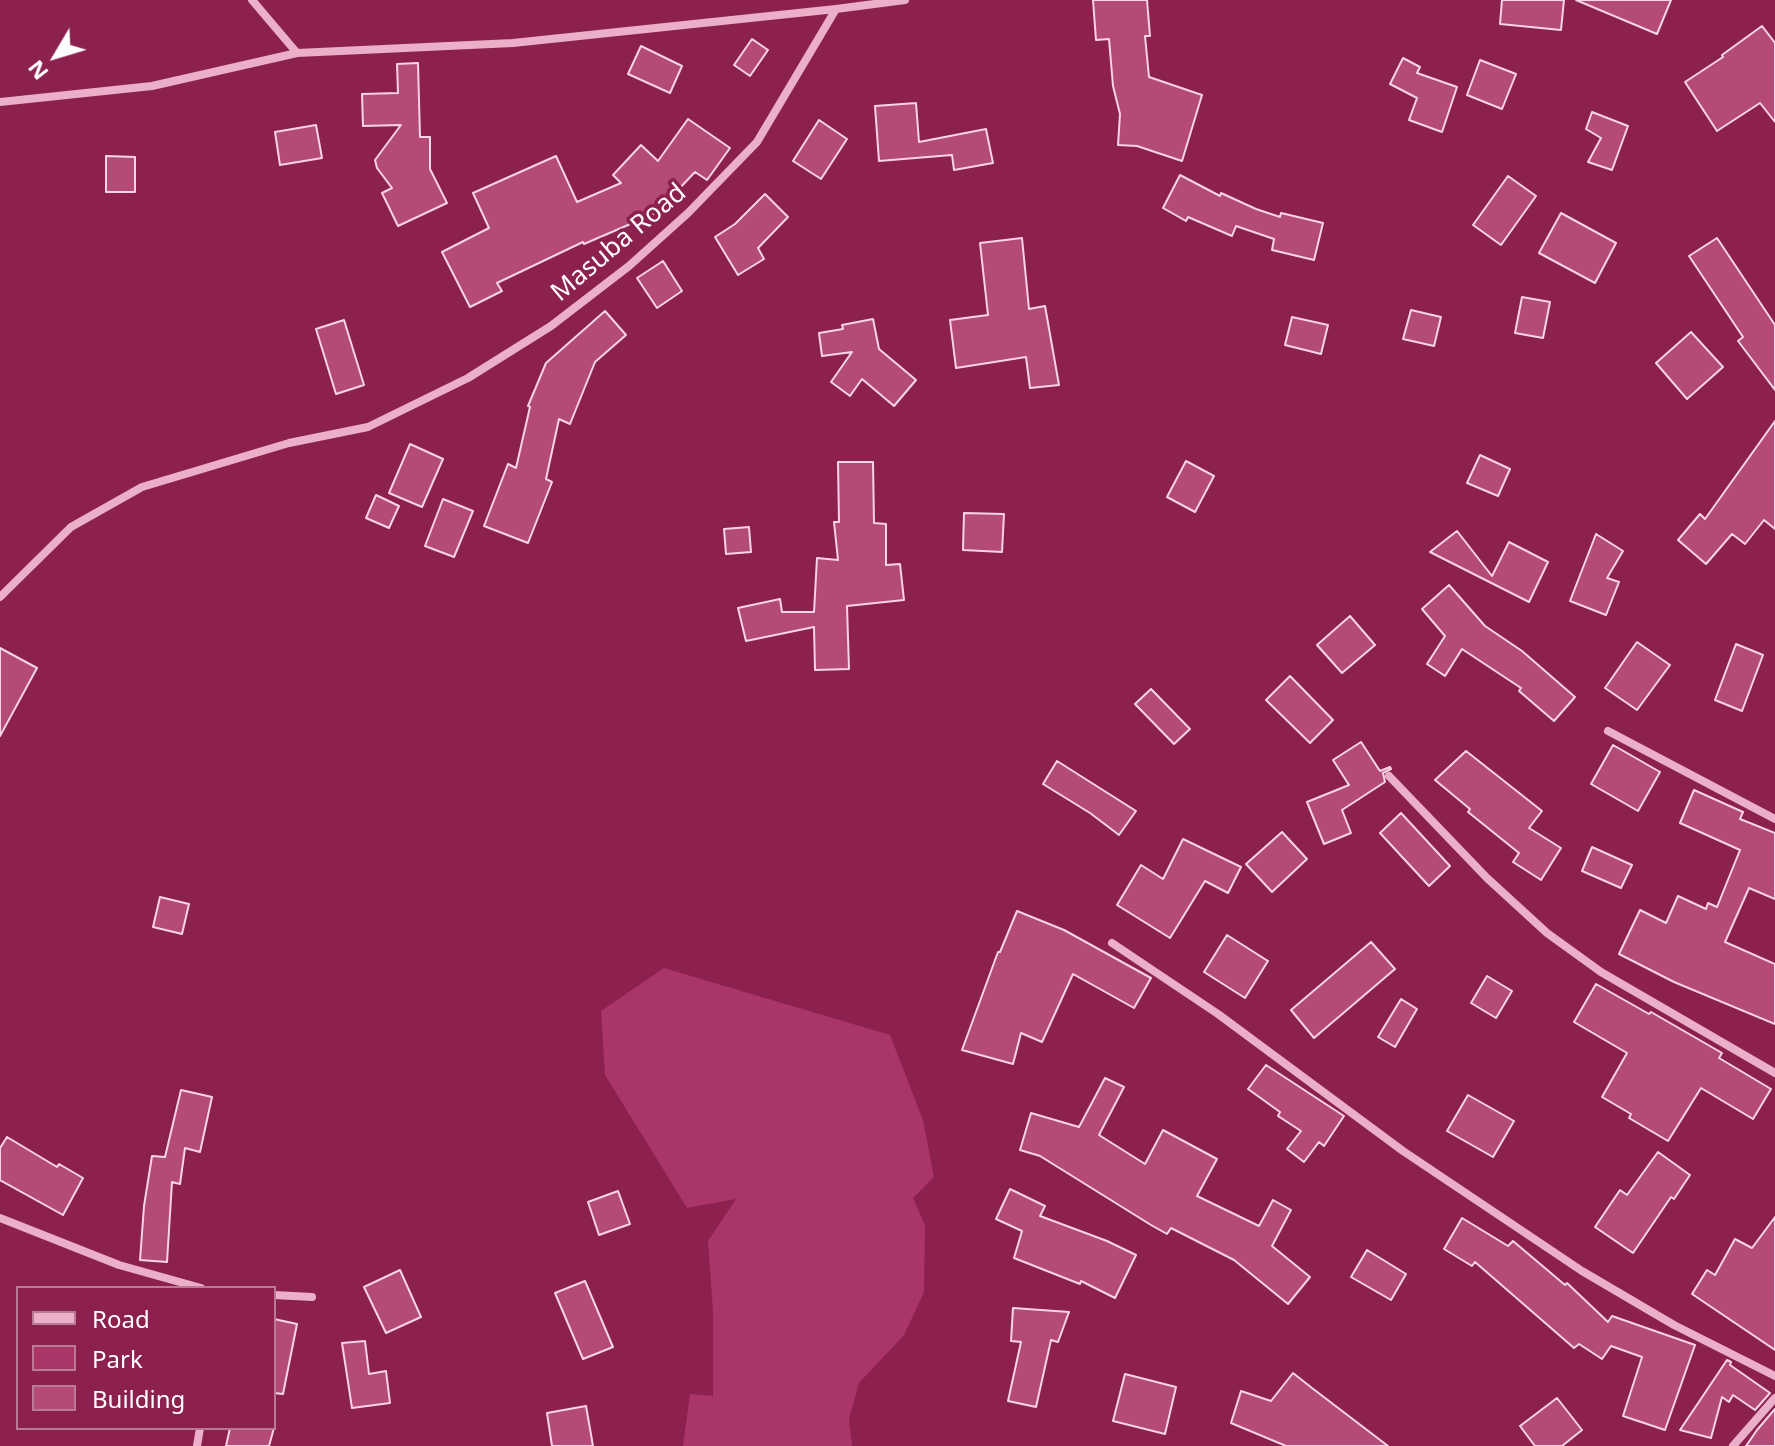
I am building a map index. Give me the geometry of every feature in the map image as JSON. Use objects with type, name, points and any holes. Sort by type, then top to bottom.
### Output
[{"type":"street","points":[[252,0],[297,53]]},
{"type":"street","points":[[0,102],[152,86],[297,53],[513,43],[905,0]]},
{"type":"street","name":"Masuba Road","points":[[0,597],[71,527],[142,487],[289,443],[368,427],[468,378],[551,326],[629,266],[688,213],[757,142],[836,9]]},
{"type":"street","points":[[1608,731],[1775,819]]},
{"type":"street","points":[[1389,776],[1487,878],[1547,933],[1601,972],[1775,1073]]},
{"type":"street","points":[[1112,943],[1218,1014],[1403,1151],[1582,1271],[1674,1325],[1775,1376]]},
{"type":"street","points":[[0,1218],[119,1265],[194,1286]]},
{"type":"street","points":[[276,1295],[312,1297]]},
{"type":"street","points":[[1733,1446],[1775,1398]]},
{"type":"green space","points":[[664,968],[890,1035],[923,1120],[934,1177],[913,1198],[925,1225],[924,1292],[904,1335],[859,1383],[849,1419],[852,1446],[683,1446],[690,1394],[713,1396],[713,1311],[708,1241],[736,1199],[687,1208],[605,1075],[601,1011]]},
{"type":"building","points":[[1093,0],[1147,0],[1150,36],[1145,36],[1149,77],[1202,95],[1182,161],[1137,146],[1118,145],[1120,114],[1113,86],[1109,39],[1096,40]]},
{"type":"building","points":[[1502,0],[1564,0],[1561,30],[1500,24]]},
{"type":"building","points":[[1576,0],[1671,0],[1657,34]]},
{"type":"building","points":[[1762,26],[1775,43],[1775,122],[1760,103],[1717,131],[1685,82]]},
{"type":"building","points":[[752,39],[768,50],[750,76],[734,65]]},
{"type":"building","points":[[641,46],[682,66],[670,93],[628,74]]},
{"type":"building","points":[[1403,58],[1420,67],[1417,73],[1457,87],[1442,132],[1409,120],[1417,98],[1390,84]]},
{"type":"building","points":[[1480,60],[1516,74],[1502,109],[1467,95]]},
{"type":"building","points":[[418,63],[420,137],[430,137],[430,169],[447,203],[398,226],[382,193],[392,188],[377,168],[375,160],[401,125],[363,126],[362,94],[398,93],[397,64]]},
{"type":"building","points":[[916,103],[919,142],[986,129],[993,163],[954,170],[952,155],[879,161],[875,106]]},
{"type":"building","points":[[1592,112],[1628,126],[1612,170],[1588,162],[1601,138],[1586,129]]},
{"type":"building","points":[[688,119],[730,148],[707,180],[695,172],[656,213],[583,242],[497,283],[502,291],[470,307],[442,252],[489,228],[473,193],[556,156],[577,202],[621,183],[613,175],[641,145],[658,161]]},
{"type":"building","points":[[819,120],[847,139],[821,179],[793,161]]},
{"type":"building","points":[[316,125],[322,158],[280,165],[275,132]]},
{"type":"building","points":[[106,156],[135,157],[135,192],[106,192]]},
{"type":"building","points":[[1180,175],[1220,196],[1221,193],[1256,209],[1280,217],[1281,213],[1323,223],[1314,260],[1272,250],[1274,239],[1236,226],[1232,236],[1188,217],[1186,221],[1163,208]]},
{"type":"building","points":[[1508,176],[1536,196],[1501,245],[1473,225]]},
{"type":"building","points":[[765,194],[788,217],[758,248],[764,259],[738,275],[715,237],[735,224]]},
{"type":"building","points":[[1561,213],[1616,243],[1595,283],[1539,253]]},
{"type":"building","points":[[1022,238],[1029,309],[1045,306],[1059,385],[1030,388],[1026,357],[956,368],[950,320],[988,315],[980,243]]},
{"type":"building","points":[[1717,238],[1775,325],[1775,390],[1738,341],[1743,337],[1689,256]]},
{"type":"building","points":[[663,261],[682,291],[657,308],[637,278]]},
{"type":"building","points":[[1522,297],[1550,302],[1543,338],[1515,333]]},
{"type":"building","points":[[1411,310],[1441,317],[1434,346],[1403,339]]},
{"type":"building","points":[[605,311],[626,335],[595,362],[570,424],[559,419],[546,479],[552,482],[528,543],[484,526],[508,464],[516,468],[528,406],[546,363]]},
{"type":"building","points":[[1292,317],[1328,325],[1321,354],[1285,345]]},
{"type":"building","points":[[873,319],[879,349],[916,380],[894,406],[862,379],[850,396],[831,382],[852,352],[822,356],[819,333]]},
{"type":"building","points":[[344,320],[364,385],[336,394],[316,329]]},
{"type":"building","points":[[1691,332],[1723,367],[1687,399],[1656,363]]},
{"type":"building","points":[[1775,421],[1775,529],[1764,520],[1745,544],[1732,534],[1706,564],[1678,540],[1700,514],[1705,519]]},
{"type":"building","points":[[410,444],[443,459],[422,507],[389,493]]},
{"type":"building","points":[[1480,455],[1510,469],[1498,496],[1467,483]]},
{"type":"building","points":[[1186,461],[1214,476],[1195,512],[1167,497]]},
{"type":"building","points":[[838,462],[873,462],[874,523],[886,524],[886,565],[900,564],[904,600],[847,606],[849,669],[815,670],[814,627],[746,641],[738,608],[780,599],[782,612],[814,612],[817,558],[838,560],[834,522],[839,522]]},
{"type":"building","points":[[376,495],[399,506],[389,528],[366,518]]},
{"type":"building","points":[[443,499],[473,511],[454,557],[425,546]]},
{"type":"building","points":[[964,513],[1004,514],[1002,552],[963,550]]},
{"type":"building","points":[[749,527],[751,552],[726,554],[724,529]]},
{"type":"building","points":[[1457,531],[1492,576],[1509,542],[1548,562],[1529,602],[1430,552]]},
{"type":"building","points":[[1596,534],[1623,551],[1607,578],[1619,582],[1606,615],[1570,601]]},
{"type":"building","points":[[1449,585],[1485,626],[1522,651],[1575,697],[1554,721],[1519,691],[1521,688],[1462,649],[1445,676],[1427,664],[1445,636],[1422,609]]},
{"type":"building","points":[[1350,616],[1375,645],[1342,673],[1317,645]]},
{"type":"building","points":[[1637,642],[1670,665],[1637,710],[1605,688]]},
{"type":"building","points":[[1736,644],[1763,655],[1742,711],[1715,700]]},
{"type":"building","points":[[0,648],[37,668],[0,736]]},
{"type":"building","points":[[1290,676],[1333,720],[1310,743],[1266,700]]},
{"type":"building","points":[[1151,689],[1190,729],[1174,744],[1135,704]]},
{"type":"building","points":[[1361,742],[1380,771],[1391,769],[1383,773],[1385,782],[1342,810],[1351,833],[1324,844],[1307,802],[1349,785],[1333,760]]},
{"type":"building","points":[[1613,745],[1660,772],[1638,811],[1591,784]]},
{"type":"building","points":[[1466,751],[1542,811],[1529,828],[1561,848],[1541,880],[1513,862],[1519,853],[1468,812],[1470,809],[1435,780]]},
{"type":"building","points":[[1057,761],[1136,811],[1119,835],[1043,784]]},
{"type":"building","points":[[1694,790],[1743,812],[1740,819],[1775,833],[1775,899],[1749,888],[1725,942],[1775,964],[1775,1024],[1674,982],[1619,954],[1640,910],[1666,923],[1678,896],[1706,909],[1708,903],[1717,907],[1740,850],[1680,823]]},
{"type":"building","points":[[1401,813],[1450,866],[1429,886],[1380,833]]},
{"type":"building","points":[[1282,832],[1307,859],[1272,892],[1246,864]]},
{"type":"building","points":[[1183,839],[1241,867],[1228,893],[1205,881],[1170,938],[1117,905],[1141,865],[1163,879]]},
{"type":"building","points":[[1592,847],[1632,865],[1621,888],[1582,871]]},
{"type":"building","points":[[160,897],[189,904],[182,934],[153,927]]},
{"type":"building","points":[[1017,911],[1064,930],[1151,978],[1134,1008],[1073,974],[1042,1042],[1021,1033],[1013,1064],[962,1050],[998,952]]},
{"type":"building","points":[[1227,935],[1268,961],[1245,998],[1204,972]]},
{"type":"building","points":[[1371,942],[1395,969],[1314,1038],[1291,1010]]},
{"type":"building","points":[[1487,976],[1512,991],[1496,1018],[1471,1003]]},
{"type":"building","points":[[1596,984],[1722,1053],[1719,1058],[1771,1089],[1753,1119],[1701,1088],[1668,1141],[1629,1118],[1631,1114],[1602,1097],[1627,1053],[1574,1022]]},
{"type":"building","points":[[1401,999],[1417,1009],[1395,1047],[1378,1037]]},
{"type":"building","points":[[1266,1065],[1344,1116],[1324,1146],[1319,1142],[1304,1162],[1287,1149],[1301,1131],[1278,1116],[1280,1112],[1248,1089]]},
{"type":"building","points":[[1105,1078],[1124,1087],[1099,1135],[1145,1164],[1163,1130],[1217,1159],[1197,1196],[1259,1226],[1273,1200],[1291,1210],[1272,1246],[1310,1277],[1288,1304],[1234,1260],[1171,1228],[1167,1234],[1040,1156],[1020,1150],[1031,1113],[1079,1127]]},
{"type":"building","points":[[181,1090],[212,1097],[200,1152],[185,1148],[180,1184],[172,1182],[167,1262],[140,1260],[152,1156],[165,1157]]},
{"type":"building","points":[[1468,1095],[1514,1121],[1493,1157],[1447,1131]]},
{"type":"building","points":[[7,1137],[57,1167],[59,1164],[83,1178],[63,1215],[0,1180],[0,1148]]},
{"type":"building","points":[[1658,1152],[1690,1175],[1633,1253],[1595,1227],[1620,1190],[1627,1195]]},
{"type":"building","points":[[1010,1189],[1045,1206],[1040,1216],[1136,1255],[1115,1298],[1081,1281],[1080,1284],[1014,1258],[1022,1231],[996,1219]]},
{"type":"building","points":[[618,1191],[630,1224],[599,1235],[588,1202]]},
{"type":"building","points":[[1775,1217],[1775,1350],[1692,1294],[1707,1270],[1715,1275],[1735,1239],[1752,1248]]},
{"type":"building","points":[[1462,1218],[1508,1246],[1513,1241],[1565,1285],[1567,1283],[1608,1322],[1612,1316],[1695,1345],[1665,1430],[1623,1416],[1642,1357],[1611,1346],[1602,1359],[1579,1344],[1574,1348],[1475,1262],[1472,1266],[1444,1249]]},
{"type":"building","points":[[1367,1250],[1406,1274],[1391,1300],[1351,1277]]},
{"type":"building","points":[[400,1270],[421,1317],[386,1333],[364,1287]]},
{"type":"building","points":[[585,1281],[613,1347],[583,1359],[555,1293]]},
{"type":"building","points":[[1013,1308],[1069,1312],[1058,1342],[1051,1340],[1036,1407],[1008,1401],[1021,1342],[1011,1341]]},
{"type":"building","points":[[276,1319],[297,1324],[283,1394],[276,1393]]},
{"type":"building","points":[[365,1341],[369,1374],[386,1371],[390,1403],[352,1408],[342,1343]]},
{"type":"building","points":[[1727,1360],[1770,1393],[1755,1410],[1733,1395],[1729,1402],[1722,1397],[1711,1438],[1680,1430]]},
{"type":"building","points":[[1293,1373],[1388,1446],[1286,1446],[1231,1423],[1241,1391],[1271,1401]]},
{"type":"building","points":[[1125,1374],[1176,1387],[1165,1434],[1113,1421]]},
{"type":"building","points":[[1557,1398],[1582,1430],[1562,1446],[1535,1446],[1520,1426]]},
{"type":"building","points":[[586,1406],[593,1446],[552,1446],[547,1413]]},
{"type":"building","points":[[1775,1409],[1775,1446],[1746,1446],[1757,1430]]},
{"type":"building","points":[[230,1430],[273,1430],[269,1446],[226,1446]]}]
